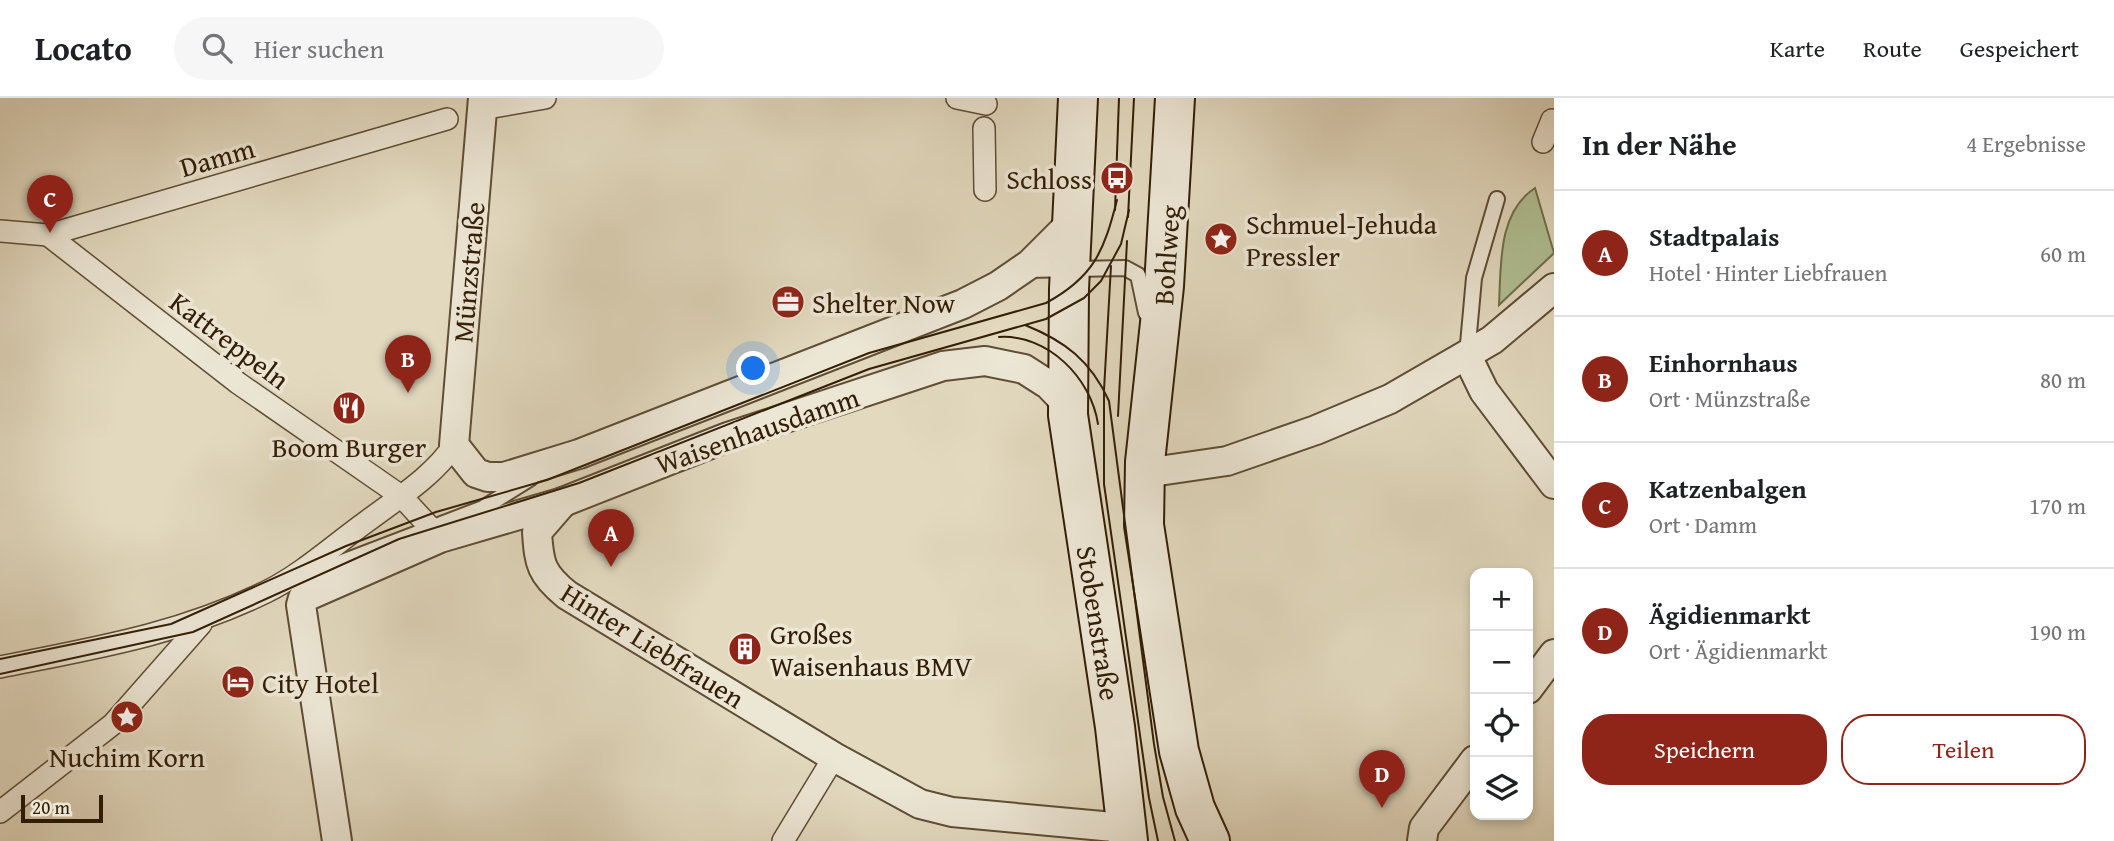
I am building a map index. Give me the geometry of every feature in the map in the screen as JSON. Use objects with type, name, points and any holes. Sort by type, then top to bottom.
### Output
[{"type":"main road","points":[[1068,405],[1070,269],[1078,98]]},
{"type":"main road","name":"Bohlweg","points":[[1151,400],[1164,286],[1174,98]]},
{"type":"main road","points":[[1151,400],[1144,525],[1179,751],[1195,808],[1210,841]]},
{"type":"main road","name":"Stobenstraße","points":[[1068,405],[1071,447],[1115,727],[1126,834]]},
{"type":"street","points":[[488,103],[545,98]]},
{"type":"street","points":[[957,98],[986,104]]},
{"type":"street","name":"Münzstraße","points":[[454,445],[488,103]]},
{"type":"street","points":[[1543,142],[1553,118]]},
{"type":"street","name":"Damm","points":[[0,232],[48,235],[447,119]]},
{"type":"street","points":[[984,128],[985,190]]},
{"type":"street","name":"Waisenhausdamm","points":[[454,445],[477,473],[488,477],[504,477],[562,459],[964,304],[1021,270],[1073,221]]},
{"type":"street","name":"Kattreppeln","points":[[48,235],[238,383],[392,490],[435,533]]},
{"type":"street","points":[[1145,473],[1227,461],[1316,430],[1390,399],[1492,340],[1554,288]]},
{"type":"street","points":[[1467,356],[1484,391],[1554,484]]},
{"type":"street","name":"Waisenhausdamm","points":[[435,533],[563,502],[728,437],[943,366],[985,361],[1024,369],[1049,384],[1068,405]]},
{"type":"street","points":[[0,667],[150,637],[208,617],[268,591],[392,490],[447,456],[454,445]]},
{"type":"street","name":"Hinter Liebfrauen","points":[[563,502],[537,532],[539,560],[548,580],[834,757],[920,804],[952,812],[1126,834]]},
{"type":"street","points":[[268,591],[303,598],[435,533]]},
{"type":"street","points":[[303,598],[301,605],[337,841]]},
{"type":"street","points":[[0,812],[113,724],[208,617]]},
{"type":"street","points":[[1533,682],[1554,654]]},
{"type":"street","points":[[783,841],[834,757]]},
{"type":"street","points":[[1423,835],[1468,770]]},
{"type":"lane","points":[[1467,356],[1474,278],[1497,199]]},
{"type":"lane","points":[[1021,270],[1125,268],[1138,275],[1147,307],[1142,380],[1151,400]]},
{"type":"lane","name":"Waisenhausdamm","points":[[268,591],[435,533],[483,508],[562,459]]},
{"type":"green space","points":[[1535,188],[1554,253],[1499,305],[1502,256],[1508,225],[1523,198]]},
{"type":"tram line","points":[[1115,210],[1119,98]]},
{"type":"tram line","points":[[1128,217],[1134,98]]},
{"type":"tram line","points":[[0,659],[171,624],[346,546],[436,512],[547,480],[869,353],[1046,303],[1076,283],[1095,261],[1107,234],[1117,200]]},
{"type":"tram line","points":[[0,674],[193,632],[399,539],[579,483],[869,369],[1046,319],[1084,298],[1101,281],[1121,244],[1129,210]]},
{"type":"tram line","points":[[1118,416],[1127,241]]},
{"type":"tram line","points":[[1111,266],[1104,390],[1104,484],[1149,798],[1158,841]]},
{"type":"tram line","points":[[1025,325],[1052,338],[1075,354],[1094,374],[1109,401],[1154,744],[1163,797],[1175,841]]},
{"type":"tram line","points":[[999,337],[1034,343],[1064,362],[1077,375],[1086,391],[1098,424]]},
{"type":"place","name":"Schloss","points":[[1117,178]]},
{"type":"place","name":"Katzenbalgen","points":[[50,233]]},
{"type":"place","name":"Schmuel-Jehuda Pressler","points":[[1221,239]]},
{"type":"place","name":"Shelter Now","points":[[788,302]]},
{"type":"place","name":"Einhornhaus","points":[[408,393]]},
{"type":"place","name":"Boom Burger","points":[[349,408]]},
{"type":"place","name":"Stadtpalais","points":[[611,567]]},
{"type":"place","name":"Großes Waisenhaus BMV","points":[[745,649]]},
{"type":"place","name":"City Hotel","points":[[238,682]]},
{"type":"place","name":"Nuchim Korn","points":[[127,717]]},
{"type":"place","name":"Ägidienmarkt","points":[[1382,808]]}]
